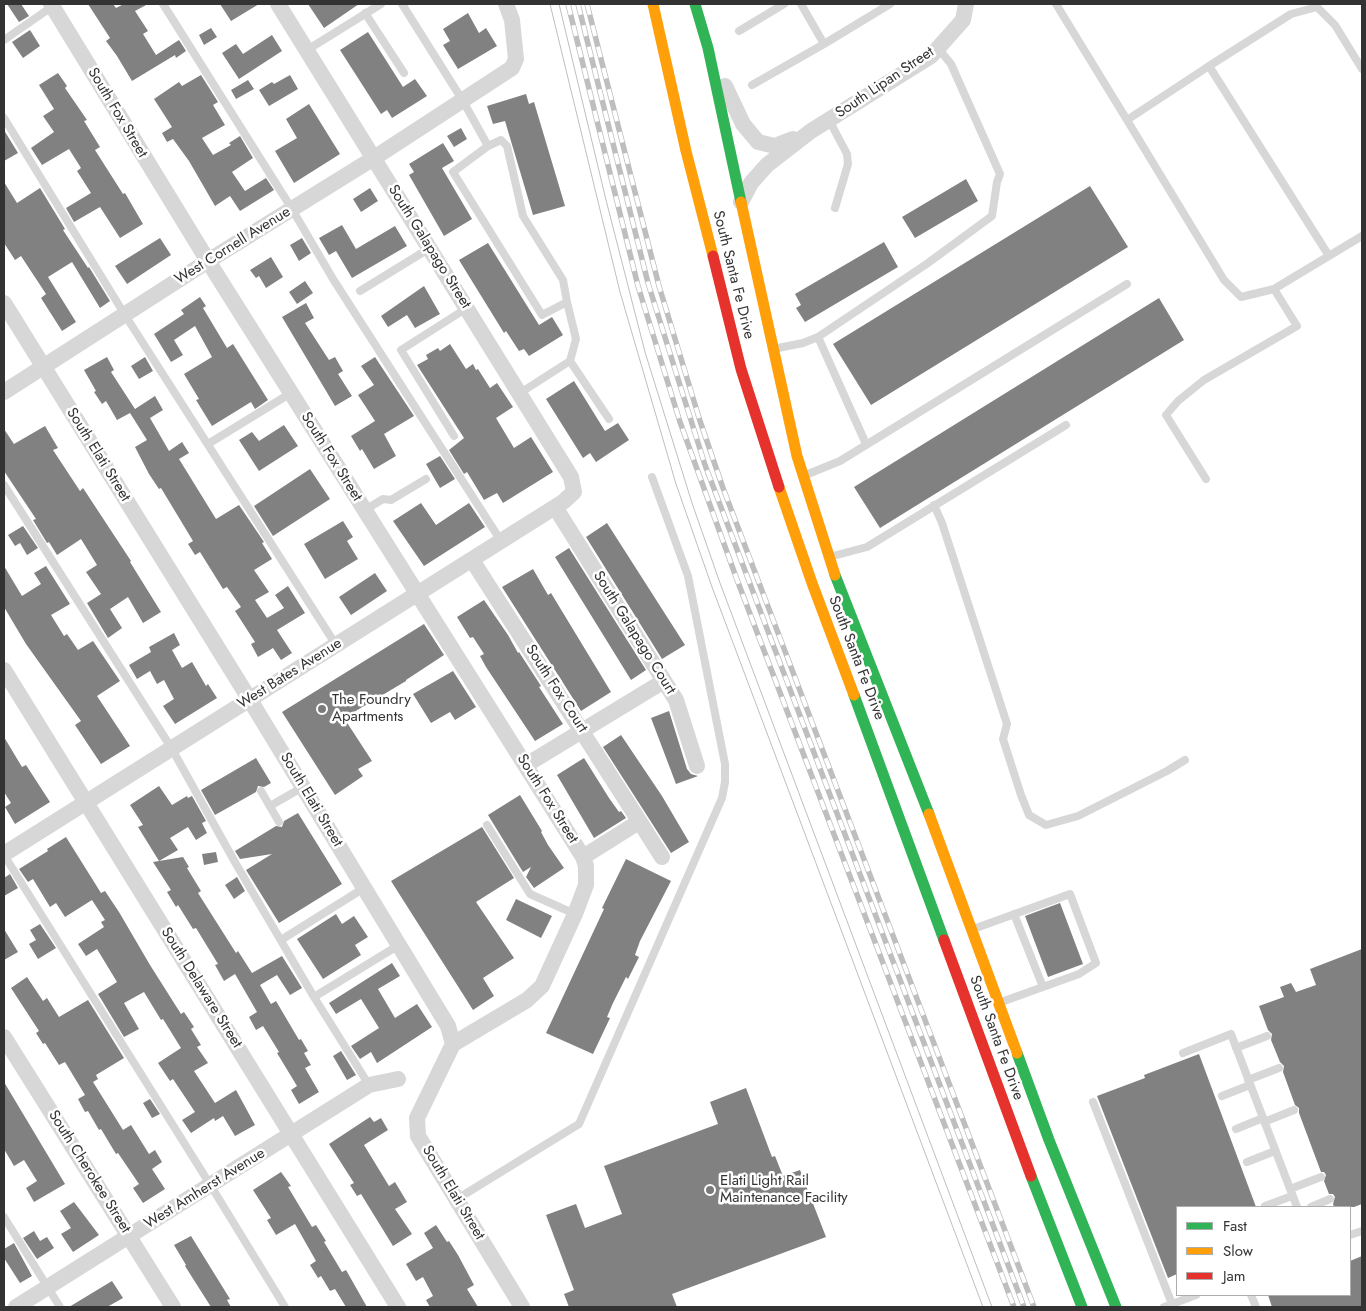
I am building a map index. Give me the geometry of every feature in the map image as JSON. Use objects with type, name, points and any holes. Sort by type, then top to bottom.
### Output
[{"type":"highway","name":"South Santa Fe Drive","points":[[653,4],[686,151],[741,369],[770,465],[1022,1153],[1082,1307]]},
{"type":"highway","name":"South Santa Fe Drive","points":[[695,4],[708,48],[797,456],[828,558],[935,829],[1055,1156],[1116,1307]]},
{"type":"street","name":"South Galapago Street","points":[[278,4],[571,477],[574,492]]},
{"type":"street","name":"West Cornell Avenue","points":[[4,392],[208,261],[374,158],[512,68],[516,59],[512,20],[506,4]]},
{"type":"street","name":"South Lipan Street","points":[[741,204],[751,183],[767,165],[812,131],[931,56],[963,20],[966,4]]},
{"type":"street","name":"South Fox Street","points":[[53,5],[208,261],[583,857],[586,866],[586,885],[575,914]]},
{"type":"street","name":"South Lipan Street","points":[[708,48],[743,124],[758,142],[775,146],[812,131]]},
{"type":"street","name":"South Elati Street","points":[[4,303],[250,700],[448,1026],[453,1044],[416,1118],[418,1136],[522,1307]]},
{"type":"street","name":"West Bates Avenue","points":[[4,855],[472,560],[555,507],[574,492]]},
{"type":"street","name":"South Galapago Court","points":[[555,507],[676,700],[697,766]]},
{"type":"street","name":"South Fox Court","points":[[472,560],[662,857]]},
{"type":"street","name":"South Delaware Street","points":[[4,670],[398,1307]]},
{"type":"street","points":[[526,765],[664,681]]},
{"type":"street","points":[[583,857],[634,825],[638,819]]},
{"type":"street","points":[[453,1044],[527,1000],[542,986],[575,914]]},
{"type":"street","name":"South Cherokee Street","points":[[4,1037],[173,1307]]},
{"type":"street","name":"West Amherst Avenue","points":[[16,1307],[369,1085],[398,1079]]},
{"type":"lane","points":[[164,4],[292,209],[333,279],[501,541]]},
{"type":"lane","points":[[307,50],[382,4]]},
{"type":"lane","points":[[402,4],[463,101],[488,146]]},
{"type":"lane","points":[[739,31],[784,4]]},
{"type":"lane","points":[[801,4],[824,44]]},
{"type":"lane","points":[[752,84],[824,44],[890,4]]},
{"type":"lane","points":[[1056,4],[1224,280],[1241,297],[1274,289],[1361,239]]},
{"type":"lane","points":[[4,40],[53,5]]},
{"type":"lane","points":[[1127,120],[1291,14],[1317,7],[1335,25],[1362,69]]},
{"type":"lane","points":[[365,14],[404,73]]},
{"type":"lane","points":[[774,349],[803,343],[818,337],[992,216],[1000,174],[951,64],[938,48]]},
{"type":"lane","points":[[1209,66],[1329,256]]},
{"type":"lane","points":[[4,118],[125,315],[336,645]]},
{"type":"lane","points":[[829,120],[847,154],[848,164],[835,208]]},
{"type":"lane","points":[[520,393],[570,361],[576,339],[568,302],[562,280],[523,216],[507,146],[501,140],[488,146],[453,172],[542,315],[568,302]]},
{"type":"lane","points":[[360,291],[430,248]]},
{"type":"lane","points":[[804,476],[840,461],[1127,284]]},
{"type":"lane","points":[[1206,479],[1166,415],[1178,401],[1204,380],[1297,326],[1274,289]]},
{"type":"lane","points":[[454,436],[401,350],[467,308]]},
{"type":"lane","points":[[818,337],[866,444]]},
{"type":"lane","points":[[570,361],[608,419]]},
{"type":"lane","points":[[208,444],[291,393]]},
{"type":"lane","points":[[828,558],[867,547],[1066,425]]},
{"type":"lane","points":[[456,1199],[579,1124],[722,798],[726,764],[688,576],[652,477]]},
{"type":"lane","points":[[365,510],[383,499],[391,500],[426,479]]},
{"type":"lane","points":[[4,485],[172,749],[236,864],[314,997],[369,1085]]},
{"type":"lane","points":[[934,506],[942,523],[1007,724],[1003,739],[1020,795],[1029,815],[1046,825],[1078,816],[1185,760]]},
{"type":"lane","points":[[270,806],[303,787]]},
{"type":"lane","points":[[261,791],[279,822]]},
{"type":"lane","points":[[487,825],[530,894],[575,914]]},
{"type":"lane","points":[[4,855],[285,1307]]},
{"type":"lane","points":[[281,940],[364,888]]},
{"type":"lane","points":[[972,930],[1070,894],[1096,963],[1079,974],[999,1003]]},
{"type":"lane","points":[[1014,914],[1043,987]]},
{"type":"lane","points":[[314,997],[399,945]]},
{"type":"lane","points":[[1183,1053],[1231,1034],[1297,1206]]},
{"type":"lane","points":[[1236,1048],[1267,1036]]},
{"type":"lane","points":[[1222,1096],[1279,1068]]},
{"type":"lane","points":[[1093,1102],[1168,1306],[1193,1296]]},
{"type":"lane","points":[[1236,1129],[1294,1110]]},
{"type":"lane","points":[[1247,1162],[1275,1151]]},
{"type":"lane","points":[[1265,1206],[1321,1177]]},
{"type":"lane","points":[[1313,1206],[1330,1199]]},
{"type":"lane","points":[[4,1217],[60,1307]]},
{"type":"building","points":[[7,4],[21,4],[29,16],[19,22]]},
{"type":"building","points":[[88,4],[113,4],[116,8],[124,4],[148,4],[135,11],[148,31],[143,34],[156,55],[179,40],[186,51],[176,58],[175,55],[132,81],[106,41],[110,38]]},
{"type":"building","points":[[220,4],[259,4],[231,21]]},
{"type":"building","points":[[308,4],[359,4],[324,28]]},
{"type":"building","points":[[468,13],[479,33],[486,28],[497,46],[458,69],[443,45],[450,41],[443,29]]},
{"type":"building","points":[[211,28],[217,37],[204,45],[199,35]]},
{"type":"building","points":[[30,30],[40,46],[23,58],[12,42]]},
{"type":"building","points":[[368,32],[403,87],[415,79],[427,96],[392,118],[387,110],[381,114],[340,50]]},
{"type":"building","points":[[272,35],[282,51],[239,79],[222,53],[236,44],[243,54]]},
{"type":"building","points":[[58,73],[67,86],[65,88],[87,120],[84,121],[100,147],[95,150],[123,194],[125,193],[143,224],[120,238],[100,207],[74,222],[66,208],[91,193],[77,171],[81,168],[69,149],[42,165],[31,148],[54,132],[43,116],[54,109],[39,85]]},
{"type":"building","points":[[201,75],[218,102],[213,105],[225,125],[202,138],[213,155],[231,145],[229,143],[240,136],[253,158],[232,172],[245,191],[266,178],[274,190],[240,211],[230,196],[215,206],[189,161],[173,139],[167,142],[162,133],[172,127],[154,99],[179,82],[182,86]]},
{"type":"building","points":[[290,75],[298,89],[269,106],[259,90],[272,82],[274,84]]},
{"type":"building","points":[[248,80],[254,89],[236,99],[231,90]]},
{"type":"building","points":[[526,94],[529,104],[534,102],[565,206],[533,215],[505,121],[493,124],[487,106]]},
{"type":"building","points":[[309,104],[340,154],[294,183],[275,151],[297,138],[286,119]]},
{"type":"building","points":[[461,128],[467,139],[454,147],[447,136]]},
{"type":"building","points":[[4,130],[18,153],[4,161]]},
{"type":"building","points":[[443,143],[454,161],[442,168],[472,219],[444,236],[409,175],[414,172],[409,164]]},
{"type":"building","points":[[966,179],[978,201],[915,238],[902,217]]},
{"type":"building","points":[[4,182],[17,203],[40,188],[65,229],[63,230],[110,301],[100,308],[72,262],[48,277],[76,322],[62,331],[41,298],[46,294],[21,256],[15,260],[4,243]]},
{"type":"building","points":[[1090,186],[1128,247],[871,405],[833,344]]},
{"type":"building","points":[[370,188],[378,201],[361,212],[353,199]]},
{"type":"building","points":[[342,225],[356,249],[395,226],[407,246],[352,278],[336,251],[329,255],[319,238]]},
{"type":"building","points":[[160,238],[171,255],[127,284],[115,266]]},
{"type":"building","points":[[302,238],[311,253],[299,261],[290,245]]},
{"type":"building","points":[[884,242],[898,267],[805,322],[796,308],[801,305],[795,294]]},
{"type":"building","points":[[488,243],[539,325],[552,317],[563,335],[529,356],[524,349],[519,351],[506,331],[504,333],[459,260]]},
{"type":"building","points":[[271,257],[283,277],[266,288],[259,276],[256,278],[250,270]]},
{"type":"building","points":[[305,281],[313,293],[297,304],[289,292]]},
{"type":"building","points":[[424,286],[440,314],[415,328],[407,315],[388,327],[381,316]]},
{"type":"building","points":[[200,297],[206,306],[203,308],[227,348],[233,344],[268,400],[255,409],[251,402],[212,426],[196,400],[199,399],[184,374],[212,357],[195,326],[174,340],[183,355],[171,362],[154,334],[184,314],[181,310]]},
{"type":"building","points":[[1159,298],[1184,340],[880,528],[854,487]]},
{"type":"building","points":[[306,303],[314,318],[305,323],[329,360],[335,357],[343,371],[338,374],[352,396],[335,406],[282,317]]},
{"type":"building","points":[[450,344],[466,369],[473,364],[490,388],[497,383],[513,407],[496,418],[514,448],[531,437],[553,472],[503,503],[497,493],[484,500],[467,472],[464,474],[449,450],[464,438],[417,365],[428,359],[426,355],[438,348],[440,351]]},
{"type":"building","points":[[107,357],[114,370],[111,372],[135,409],[155,396],[163,410],[150,418],[169,451],[182,442],[189,453],[179,459],[216,519],[239,505],[264,542],[262,543],[272,559],[254,570],[269,592],[255,600],[267,618],[284,608],[275,595],[288,586],[305,613],[277,630],[292,653],[281,660],[273,648],[258,657],[251,644],[255,642],[235,611],[241,607],[227,587],[223,589],[200,552],[195,555],[188,544],[193,541],[161,488],[159,489],[149,474],[135,447],[147,440],[130,413],[117,420],[106,401],[102,404],[94,392],[96,391],[84,370]]},
{"type":"building","points":[[145,357],[153,371],[139,379],[131,366]]},
{"type":"building","points":[[375,357],[414,416],[384,434],[396,456],[374,469],[362,449],[360,451],[351,436],[375,421],[358,395],[374,385],[361,366]]},
{"type":"building","points":[[574,381],[605,431],[618,423],[629,440],[596,462],[590,453],[583,458],[546,399]]},
{"type":"building","points":[[284,425],[298,446],[259,471],[239,440],[252,432],[259,441]]},
{"type":"building","points":[[45,426],[58,448],[53,450],[80,491],[83,488],[131,561],[161,612],[143,623],[128,597],[110,609],[122,628],[108,638],[87,603],[101,594],[86,572],[97,565],[81,539],[57,555],[49,542],[47,543],[33,520],[36,519],[4,471],[4,429],[14,444]]},
{"type":"building","points":[[440,456],[455,479],[440,488],[426,464]]},
{"type":"building","points":[[310,469],[330,499],[273,536],[254,506]]},
{"type":"building","points":[[421,503],[436,525],[469,503],[485,527],[424,566],[393,521]]},
{"type":"building","points":[[343,521],[353,537],[347,541],[358,559],[325,579],[304,544]]},
{"type":"building","points":[[607,523],[685,645],[662,659],[586,537]]},
{"type":"building","points":[[23,526],[38,548],[27,555],[20,543],[15,546],[8,535]]},
{"type":"building","points":[[569,548],[646,670],[631,680],[555,557]]},
{"type":"building","points":[[4,566],[22,596],[41,584],[34,573],[46,566],[70,604],[51,615],[64,636],[67,634],[78,650],[93,641],[120,681],[97,696],[130,746],[101,764],[75,725],[81,721],[26,644],[4,607]]},
{"type":"building","points":[[533,569],[548,595],[551,593],[611,692],[581,711],[502,587]]},
{"type":"building","points":[[375,573],[387,591],[351,615],[339,597]]},
{"type":"building","points":[[484,600],[541,686],[539,687],[563,724],[535,741],[486,667],[480,656],[484,654],[473,637],[470,638],[457,617]]},
{"type":"building","name":"The Foundry Apartments","points":[[424,624],[444,655],[406,681],[344,718],[372,761],[358,769],[363,776],[335,795],[282,712]]},
{"type":"building","points":[[174,633],[180,645],[172,650],[182,668],[192,662],[206,686],[208,684],[217,698],[175,724],[163,706],[174,699],[164,680],[157,684],[150,671],[137,679],[129,665],[151,652],[149,647]]},
{"type":"building","points":[[453,671],[476,707],[455,720],[450,712],[431,723],[413,694]]},
{"type":"building","points":[[669,711],[687,769],[691,774],[698,776],[676,784],[651,718]]},
{"type":"building","points":[[621,735],[662,796],[689,842],[671,853],[603,747]]},
{"type":"building","points":[[4,737],[22,767],[26,765],[50,802],[15,824],[5,807],[11,803],[4,792]]},
{"type":"building","points":[[256,758],[271,783],[264,787],[258,786],[256,792],[215,815],[201,790]]},
{"type":"building","points":[[584,758],[609,798],[626,818],[594,838],[557,775]]},
{"type":"building","points":[[159,786],[172,805],[187,796],[188,798],[192,796],[206,821],[202,823],[207,833],[196,840],[188,827],[170,838],[178,850],[159,861],[138,827],[143,825],[130,805]]},
{"type":"building","points":[[520,795],[542,831],[548,845],[564,868],[534,888],[526,877],[531,867],[523,872],[488,815]]},
{"type":"building","points":[[298,813],[342,884],[279,923],[246,870],[272,854],[240,859],[235,851],[276,826],[282,827],[284,821]]},
{"type":"building","points":[[482,827],[514,878],[476,902],[514,958],[483,978],[494,996],[473,1010],[391,881]]},
{"type":"building","points":[[66,837],[101,893],[105,891],[119,912],[181,1014],[184,1012],[194,1027],[191,1029],[201,1045],[197,1047],[208,1063],[194,1071],[215,1103],[236,1090],[255,1125],[235,1136],[223,1116],[215,1121],[214,1118],[191,1133],[182,1120],[195,1112],[173,1079],[170,1081],[158,1063],[181,1048],[144,992],[124,1003],[139,1029],[124,1037],[98,994],[117,982],[97,949],[86,956],[78,944],[104,927],[101,922],[105,920],[92,900],[65,917],[56,903],[50,907],[33,879],[28,882],[19,869]]},
{"type":"building","points":[[216,852],[218,862],[204,865],[202,854]]},
{"type":"building","points":[[183,857],[189,867],[187,868],[201,891],[198,893],[236,953],[238,951],[252,973],[282,956],[302,988],[290,995],[277,975],[260,985],[271,1004],[276,1001],[299,1040],[301,1039],[308,1051],[304,1053],[311,1065],[305,1068],[319,1092],[299,1104],[291,1090],[297,1086],[277,1053],[279,1052],[263,1026],[256,1030],[249,1017],[257,1012],[235,974],[224,981],[215,965],[218,964],[196,928],[193,929],[178,905],[176,907],[167,892],[171,890],[153,862]]},
{"type":"building","points":[[626,859],[671,881],[640,941],[635,955],[639,957],[613,1003],[607,1017],[610,1018],[593,1054],[546,1033]]},
{"type":"building","points":[[10,874],[18,888],[4,896],[4,878]]},
{"type":"building","points":[[237,877],[245,891],[234,899],[225,885]]},
{"type":"building","points":[[516,899],[552,916],[541,938],[506,920]]},
{"type":"building","points":[[1060,903],[1083,964],[1048,977],[1025,916]]},
{"type":"building","points":[[336,914],[342,924],[354,916],[368,937],[355,945],[361,955],[323,979],[297,939]]},
{"type":"building","points":[[40,924],[56,948],[38,959],[29,944],[36,940],[30,930]]},
{"type":"building","points":[[4,929],[18,952],[4,960]]},
{"type":"building","points":[[1362,949],[1362,1204],[1354,1207],[1334,1206],[1335,1197],[1333,1194],[1329,1194],[1324,1181],[1326,1175],[1324,1172],[1321,1172],[1299,1113],[1299,1108],[1295,1105],[1283,1072],[1284,1066],[1280,1062],[1271,1040],[1272,1034],[1268,1030],[1259,1006],[1284,997],[1280,987],[1291,983],[1296,992],[1316,985],[1310,969]]},
{"type":"building","points":[[392,963],[400,976],[378,989],[395,1018],[417,1004],[432,1027],[377,1063],[371,1052],[360,1059],[351,1046],[379,1028],[361,999],[336,1014],[329,1003]]},
{"type":"building","points":[[27,977],[43,1001],[47,998],[59,1017],[88,1000],[124,1058],[96,1075],[98,1079],[93,1082],[123,1130],[131,1125],[149,1154],[155,1150],[162,1162],[152,1169],[165,1189],[143,1203],[133,1188],[139,1184],[118,1153],[116,1154],[101,1129],[99,1130],[88,1111],[85,1112],[78,1099],[85,1095],[65,1062],[59,1065],[45,1043],[43,1044],[36,1033],[39,1031],[11,988]]},
{"type":"building","points":[[341,1051],[356,1075],[347,1080],[333,1056]]},
{"type":"building","points":[[1199,1054],[1256,1206],[1176,1206],[1176,1274],[1168,1278],[1097,1096],[1145,1078],[1144,1075]]},
{"type":"building","points":[[4,1082],[65,1184],[34,1202],[26,1188],[37,1181],[24,1160],[14,1166],[4,1149]]},
{"type":"building","name":"Elati Light Rail Maintenance Facility","points":[[746,1088],[772,1157],[775,1156],[783,1176],[800,1170],[826,1237],[672,1294],[677,1307],[569,1307],[564,1294],[574,1290],[546,1215],[576,1204],[585,1228],[622,1214],[604,1166],[718,1124],[710,1102]]},
{"type":"building","points":[[150,1099],[160,1114],[152,1118],[143,1103]]},
{"type":"building","points":[[370,1117],[374,1122],[381,1118],[388,1130],[364,1145],[389,1186],[395,1182],[407,1202],[395,1209],[412,1234],[393,1246],[361,1194],[357,1196],[350,1185],[354,1183],[329,1144]]},
{"type":"building","points":[[281,1172],[291,1186],[288,1187],[312,1227],[316,1225],[342,1272],[346,1270],[367,1307],[346,1307],[335,1289],[330,1291],[321,1276],[318,1278],[310,1265],[316,1261],[295,1224],[276,1235],[267,1220],[271,1218],[253,1190]]},
{"type":"building","points":[[74,1202],[99,1235],[73,1252],[61,1234],[71,1228],[60,1211]]},
{"type":"building","points":[[436,1225],[458,1255],[474,1285],[467,1289],[478,1307],[430,1307],[426,1300],[433,1296],[423,1277],[416,1281],[406,1264],[433,1248],[424,1233]]},
{"type":"building","points":[[34,1231],[40,1241],[47,1237],[54,1248],[37,1259],[23,1238]]},
{"type":"building","points":[[191,1236],[230,1299],[227,1300],[231,1307],[211,1307],[185,1266],[174,1245]]},
{"type":"building","points":[[14,1243],[32,1276],[20,1283],[4,1258],[4,1249]]},
{"type":"building","points":[[1362,1256],[1362,1307],[1272,1307],[1268,1296],[1351,1296],[1351,1261]]},
{"type":"building","points":[[112,1281],[123,1298],[107,1307],[69,1307]]},
{"type":"tram line","points":[[550,4],[620,292],[676,484],[712,587],[983,1307]]},
{"type":"tram line","points":[[559,4],[645,352],[692,503],[720,583],[992,1307]]},
{"type":"railway","points":[[568,4],[638,286],[680,422],[736,577],[1014,1307]]},
{"type":"railway","points":[[578,4],[648,283],[705,465],[1024,1307]]},
{"type":"railway","points":[[587,4],[659,286],[700,421],[723,488],[1034,1307]]},
{"type":"traffic: fast","points":[[695,4],[708,48],[741,202]]},
{"type":"traffic: fast","points":[[835,575],[929,814]]},
{"type":"traffic: fast","points":[[854,695],[944,940]]},
{"type":"traffic: fast","points":[[1017,1053],[1049,1140],[1116,1307]]},
{"type":"traffic: fast","points":[[1031,1176],[1082,1307]]},
{"type":"traffic: slow","points":[[653,4],[686,151],[713,256]]},
{"type":"traffic: slow","points":[[741,202],[797,456],[835,575]]},
{"type":"traffic: slow","points":[[779,487],[812,583],[854,695]]},
{"type":"traffic: slow","points":[[929,814],[1017,1053]]},
{"type":"traffic: jam","points":[[713,256],[741,369],[779,487]]},
{"type":"traffic: jam","points":[[944,940],[1031,1176]]},
{"type":"place","name":"The Foundry Apartments","points":[[322,709]]},
{"type":"place","name":"Elati Light Rail Maintenance Facility","points":[[710,1190]]}]
